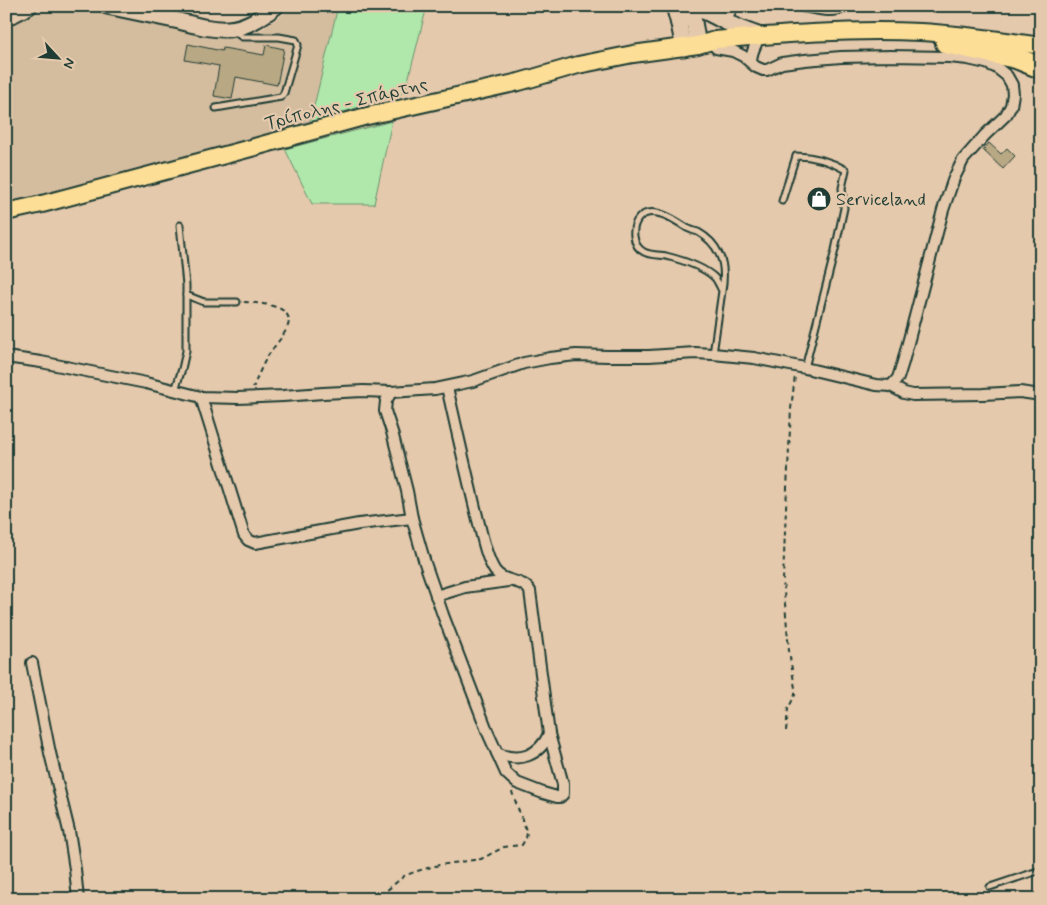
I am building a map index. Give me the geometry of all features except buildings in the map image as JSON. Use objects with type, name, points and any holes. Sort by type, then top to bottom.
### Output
[{"type":"highway","points":[[946,43],[1016,58],[1041,68]]},
{"type":"main road","points":[[6,18],[29,6]]},
{"type":"main road","points":[[107,6],[130,9],[207,27],[228,29],[255,21],[276,6]]},
{"type":"main road","points":[[674,6],[679,24],[691,46]]},
{"type":"main road","points":[[679,24],[689,8]]},
{"type":"main road","points":[[689,8],[701,10],[759,40]]},
{"type":"main road","points":[[689,8],[694,22],[691,46]]},
{"type":"main road","name":"Τρίπολης - Σπάρτης","points":[[691,46],[716,48],[759,40],[834,31],[920,32],[1041,46]]},
{"type":"main road","name":"Τρίπολης - Σπάρτης","points":[[6,212],[42,204],[363,117],[519,82],[578,65],[633,54],[691,46],[715,40],[878,40],[946,43],[998,48],[1041,55]]},
{"type":"street","points":[[724,22],[733,6]]},
{"type":"street","points":[[802,6],[831,10],[839,10],[845,6]]},
{"type":"street","points":[[751,62],[752,51],[759,40]]},
{"type":"street","points":[[716,48],[733,51],[763,70],[782,63],[805,60],[890,56],[968,59],[997,68],[1007,76],[1012,85],[1011,106],[1006,115],[963,160],[954,178],[943,210],[903,362],[898,378],[891,386]]},
{"type":"street","points":[[9,355],[200,397],[414,391],[447,387],[473,381],[524,363],[550,358],[576,355],[650,356],[694,353],[754,358],[876,385],[891,386],[904,393],[913,395],[1020,392],[1041,395]]},
{"type":"street","points":[[391,392],[386,401],[385,412],[394,440],[412,518],[436,596],[488,733],[506,773],[517,783],[560,797],[563,794],[563,784],[549,734],[530,591],[525,584],[505,579],[495,571],[486,551],[447,387]]},
{"type":"street","points":[[200,397],[218,448],[245,538],[248,540],[255,543],[359,524],[412,518]]},
{"type":"street","points":[[436,596],[465,587],[509,580]]},
{"type":"street","points":[[32,662],[50,753],[69,832],[76,869],[78,899]]},
{"type":"street","points":[[497,753],[516,758],[529,755],[539,749],[549,734]]},
{"type":"lane","points":[[216,108],[281,96],[284,93],[298,45],[296,40],[280,37],[242,37],[239,35],[236,27]]},
{"type":"lane","points":[[782,201],[796,156],[823,159],[846,170],[842,188],[844,208],[835,250],[800,367]]},
{"type":"lane","points":[[714,354],[722,291],[724,269],[722,260],[708,240],[700,233],[679,222],[647,212],[639,218],[635,226],[634,235],[636,244],[642,251],[667,256],[700,268],[716,279],[722,291]]},
{"type":"lane","points":[[175,391],[186,351],[186,295],[180,225]]},
{"type":"lane","points":[[186,295],[204,302],[236,302]]},
{"type":"lane","points":[[990,887],[1041,870]]},
{"type":"path","points":[[236,302],[254,302],[276,307],[285,311],[289,316],[288,326],[266,358],[250,397]]},
{"type":"path","points":[[786,731],[788,708],[795,695],[795,688],[783,580],[792,409],[800,367]]},
{"type":"path","points":[[362,899],[385,892],[400,879],[417,870],[481,859],[504,847],[522,845],[527,833],[506,773]]},
{"type":"shaded area","points":[[6,6],[141,6],[200,34],[256,34],[295,6],[338,6],[310,123],[6,202]]},
{"type":"green space","points":[[338,6],[427,6],[405,92],[310,123]]},
{"type":"green space","points":[[392,121],[374,204],[312,204],[285,149]]},
{"type":"place","name":"Serviceland","points":[[819,199]]}]
